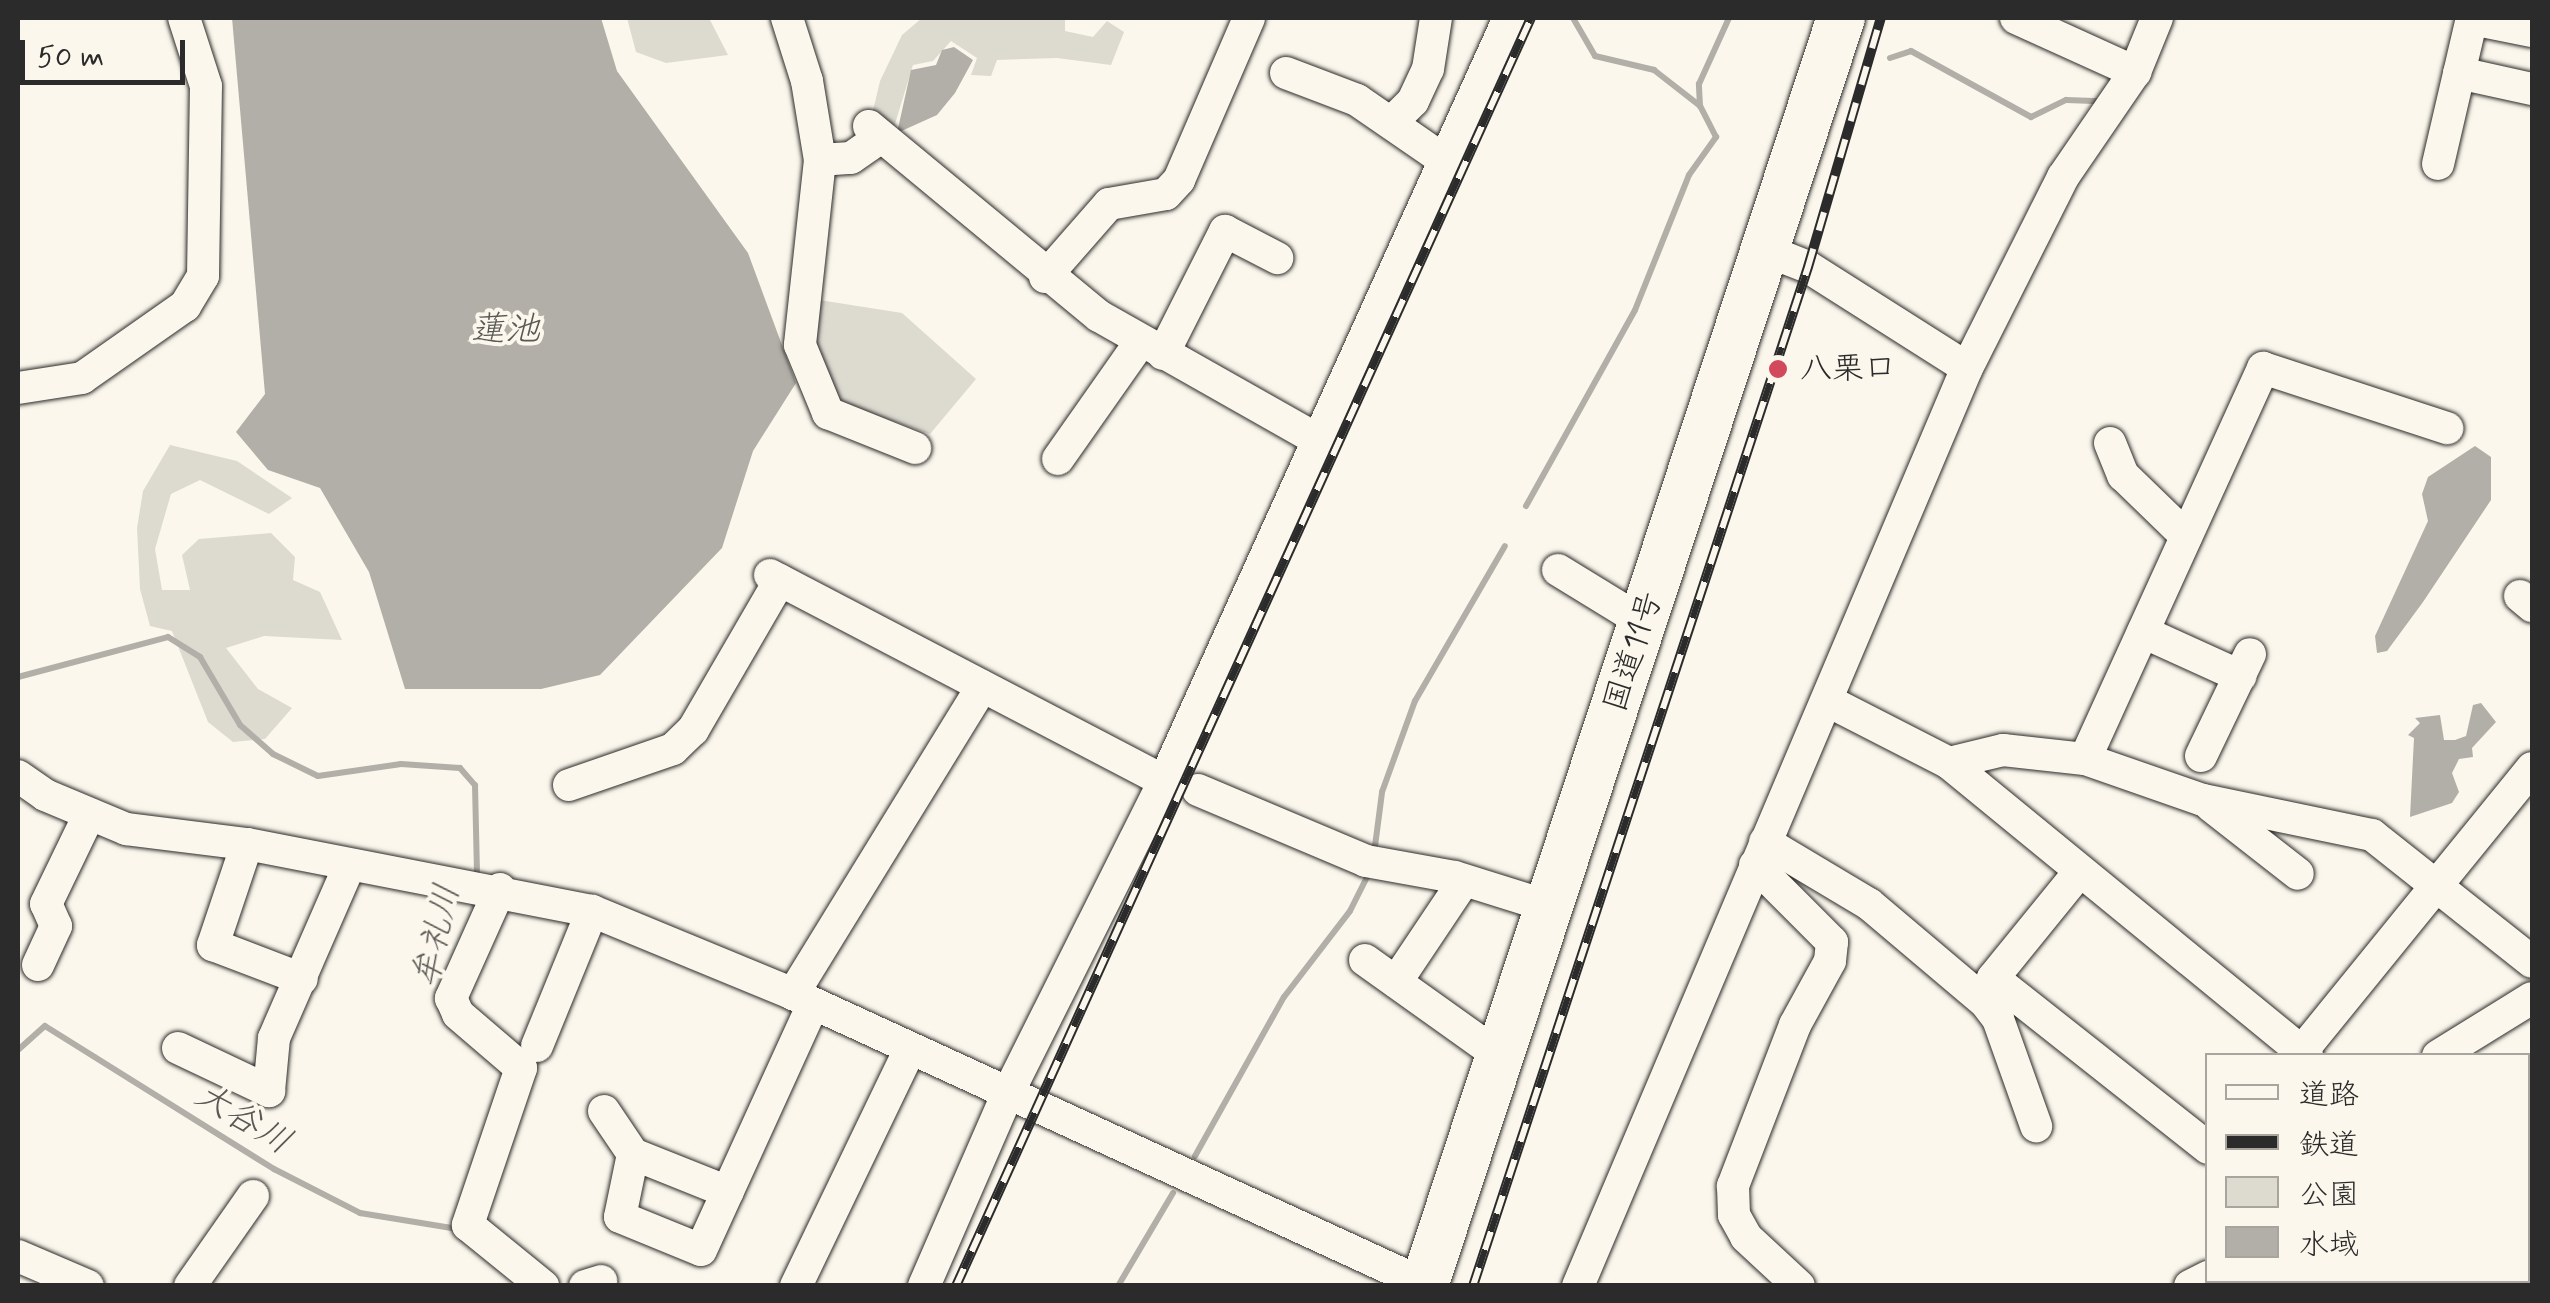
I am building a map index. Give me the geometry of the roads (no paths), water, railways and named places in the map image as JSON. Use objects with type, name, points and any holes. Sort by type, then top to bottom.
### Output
[{"type":"highway","name":"国道11号","points":[[1424,1285],[1841,18]]},
{"type":"street","points":[[18,388],[82,378],[185,306],[203,276],[206,86],[184,18]]},
{"type":"street","points":[[787,18],[807,81],[820,160],[800,344],[828,413],[915,448]]},
{"type":"street","points":[[1045,277],[1108,204],[1166,194],[1179,180],[1248,18]]},
{"type":"street","points":[[1393,121],[1413,101],[1428,69],[1436,18]]},
{"type":"street","points":[[924,1286],[1007,1095],[1164,781],[1509,18]]},
{"type":"street","points":[[2016,18],[2135,72]]},
{"type":"street","points":[[1578,1286],[1967,368],[2063,177],[2135,72],[2157,18]]},
{"type":"street","points":[[2438,164],[2472,18],[2532,32]]},
{"type":"street","points":[[1286,72],[1393,121],[1444,160]]},
{"type":"street","points":[[2459,73],[2532,89]]},
{"type":"street","points":[[820,160],[851,158],[873,132],[1045,277],[1152,347],[1318,440]]},
{"type":"street","points":[[1058,460],[1152,347],[1226,231],[1277,258]]},
{"type":"street","points":[[1764,250],[1808,267],[1967,368]]},
{"type":"street","points":[[2085,758],[2263,368],[2447,428]]},
{"type":"street","points":[[2110,444],[2123,476],[2186,536]]},
{"type":"street","points":[[1558,570],[1644,622]]},
{"type":"street","points":[[570,785],[674,749],[693,730],[775,577],[1164,781]]},
{"type":"street","points":[[2142,632],[2245,665],[2201,756]]},
{"type":"street","points":[[634,1154],[620,1217],[701,1250],[728,1192],[803,999],[982,687]]},
{"type":"street","points":[[1828,700],[1949,763],[2301,1053]]},
{"type":"street","points":[[1949,763],[2003,750],[2085,758],[2203,800],[2372,836],[2438,884],[2532,962]]},
{"type":"street","points":[[2303,1053],[2532,768]]},
{"type":"street","points":[[18,776],[89,816],[126,830],[247,844],[349,866],[500,889],[592,911],[803,999],[1424,1285]]},
{"type":"street","points":[[1198,790],[1375,864],[1455,877],[1550,908]]},
{"type":"street","points":[[2203,800],[2298,874]]},
{"type":"street","points":[[38,965],[56,926],[46,904],[89,816]]},
{"type":"street","points":[[247,844],[213,945],[302,979]]},
{"type":"street","points":[[1760,853],[1869,904],[1986,1003],[1998,1019],[2036,1126]]},
{"type":"street","points":[[1760,853],[1832,942],[1830,961],[1795,1025],[1733,1186],[1734,1215],[1746,1237],[1799,1286]]},
{"type":"street","points":[[178,1048],[268,1091],[274,1038],[349,866]]},
{"type":"street","points":[[2080,871],[1993,978],[2205,1146]]},
{"type":"street","points":[[1396,982],[1459,888]]},
{"type":"street","points":[[500,889],[450,998],[458,1014],[522,1068],[468,1225],[543,1286]]},
{"type":"street","points":[[537,1046],[592,911]]},
{"type":"street","points":[[1365,960],[1501,1056]]},
{"type":"street","points":[[2443,1053],[2532,998]]},
{"type":"street","points":[[796,1286],[910,1049]]},
{"type":"street","points":[[604,1110],[634,1154],[728,1192]]},
{"type":"street","points":[[190,1286],[254,1196]]},
{"type":"street","points":[[18,1256],[88,1286]]},
{"type":"water","name":"蓮池","points":[[232,18],[601,18],[617,71],[748,253],[796,383],[753,451],[722,548],[600,675],[541,689],[405,689],[369,572],[320,488],[268,470],[236,432],[265,394]]},
{"type":"water","points":[[954,47],[973,60],[955,93],[937,115],[897,133],[911,70],[936,65],[942,50]]},
{"type":"water","points":[[2475,446],[2491,457],[2491,500],[2387,651],[2377,653],[2375,636],[2428,521],[2422,494],[2428,477]]},
{"type":"water","points":[[2481,703],[2496,722],[2472,748],[2473,757],[2459,759],[2452,773],[2459,792],[2452,803],[2410,817],[2414,738],[2408,735],[2420,723],[2415,718],[2440,715],[2444,740],[2455,740],[2466,736],[2473,705]]},
{"type":"waterway","points":[[1573,18],[1595,56],[1654,70],[1700,106]]},
{"type":"waterway","points":[[1526,506],[1635,310],[1689,175],[1716,137],[1700,106],[1699,84],[1729,18]]},
{"type":"waterway","points":[[1890,58],[1911,51],[2031,117],[2066,100],[2101,101]]},
{"type":"waterway","points":[[1374,854],[1382,792],[1415,701],[1505,546]]},
{"type":"waterway","name":"牟礼川","points":[[18,677],[168,637],[200,657],[240,725],[273,754],[318,776],[401,764],[460,768],[475,785],[477,876]]},
{"type":"waterway","points":[[1195,1156],[1284,997],[1350,911],[1370,871]]},
{"type":"waterway","name":"大谷川","points":[[18,1050],[45,1026],[274,1169],[360,1213],[458,1229]]},
{"type":"waterway","points":[[1118,1286],[1173,1193]]},
{"type":"railway","points":[[956,1286],[1531,18]]},
{"type":"railway","points":[[1473,1286],[1808,267],[1881,18]]},
{"type":"place","name":"八栗口","points":[[1778,369]]}]
